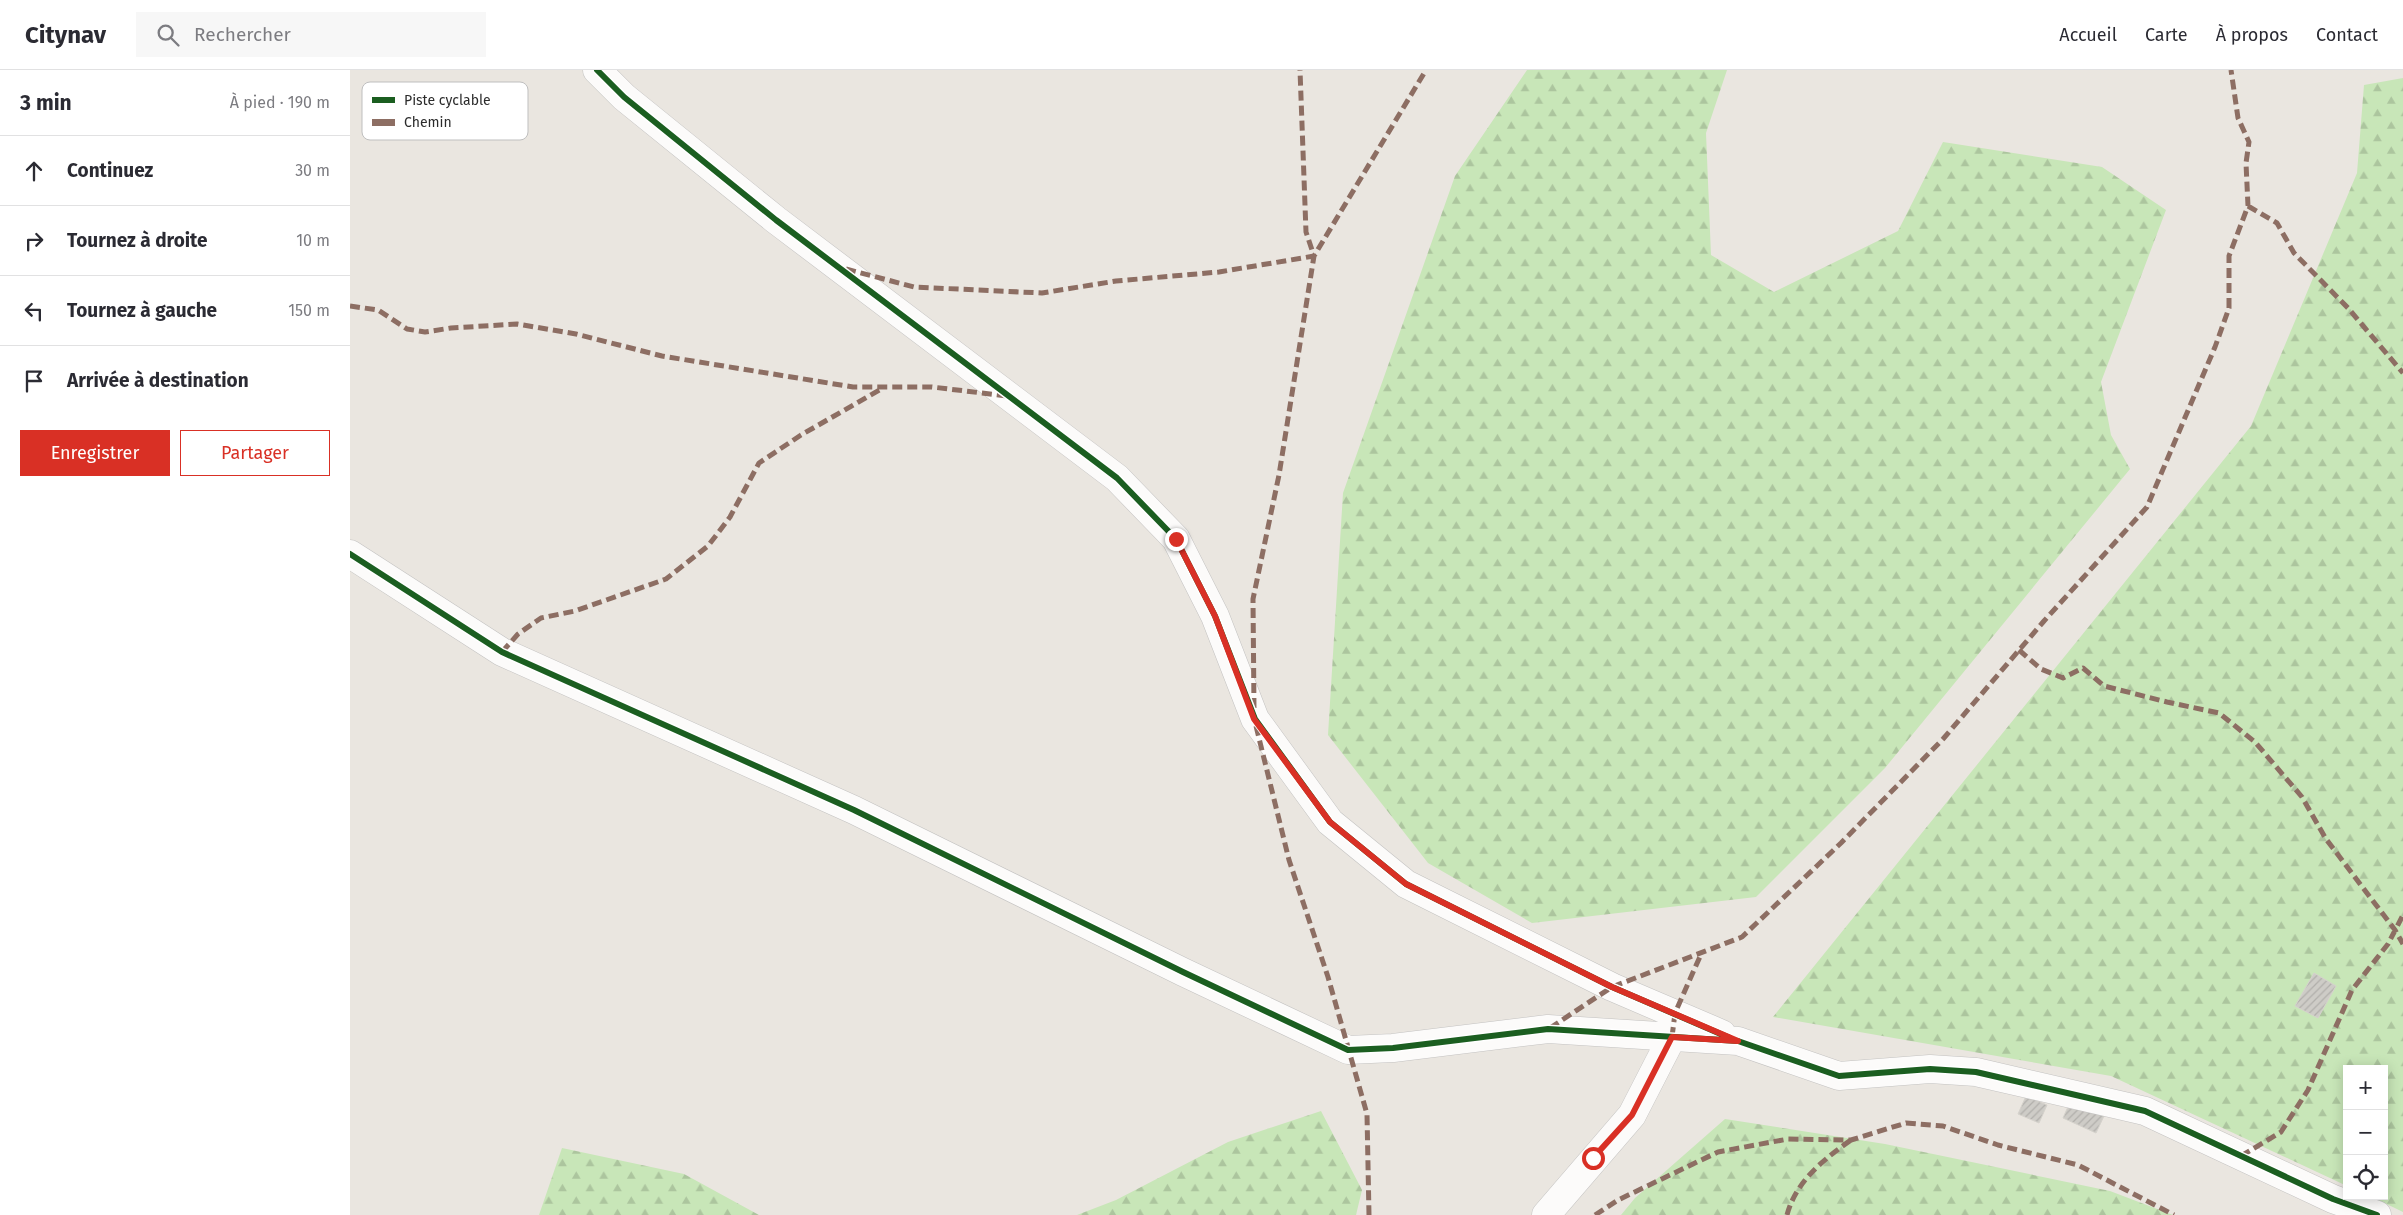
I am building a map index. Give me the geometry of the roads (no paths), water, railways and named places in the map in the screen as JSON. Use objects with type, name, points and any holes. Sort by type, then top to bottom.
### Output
[{"type":"street","points":[[597,70],[624,96],[776,220],[1117,478],[1176,539],[1215,616],[1254,719],[1330,822],[1406,884],[1612,987],[1738,1041],[1839,1076],[1921,1070],[1976,1072],[2145,1111],[2332,1200],[2377,1215]]},
{"type":"street","points":[[350,554],[502,652],[854,810],[1174,968],[1348,1050],[1393,1048],[1548,1029],[1738,1041]]},
{"type":"street","points":[[1546,1215],[1632,1115],[1672,1037]]}]
